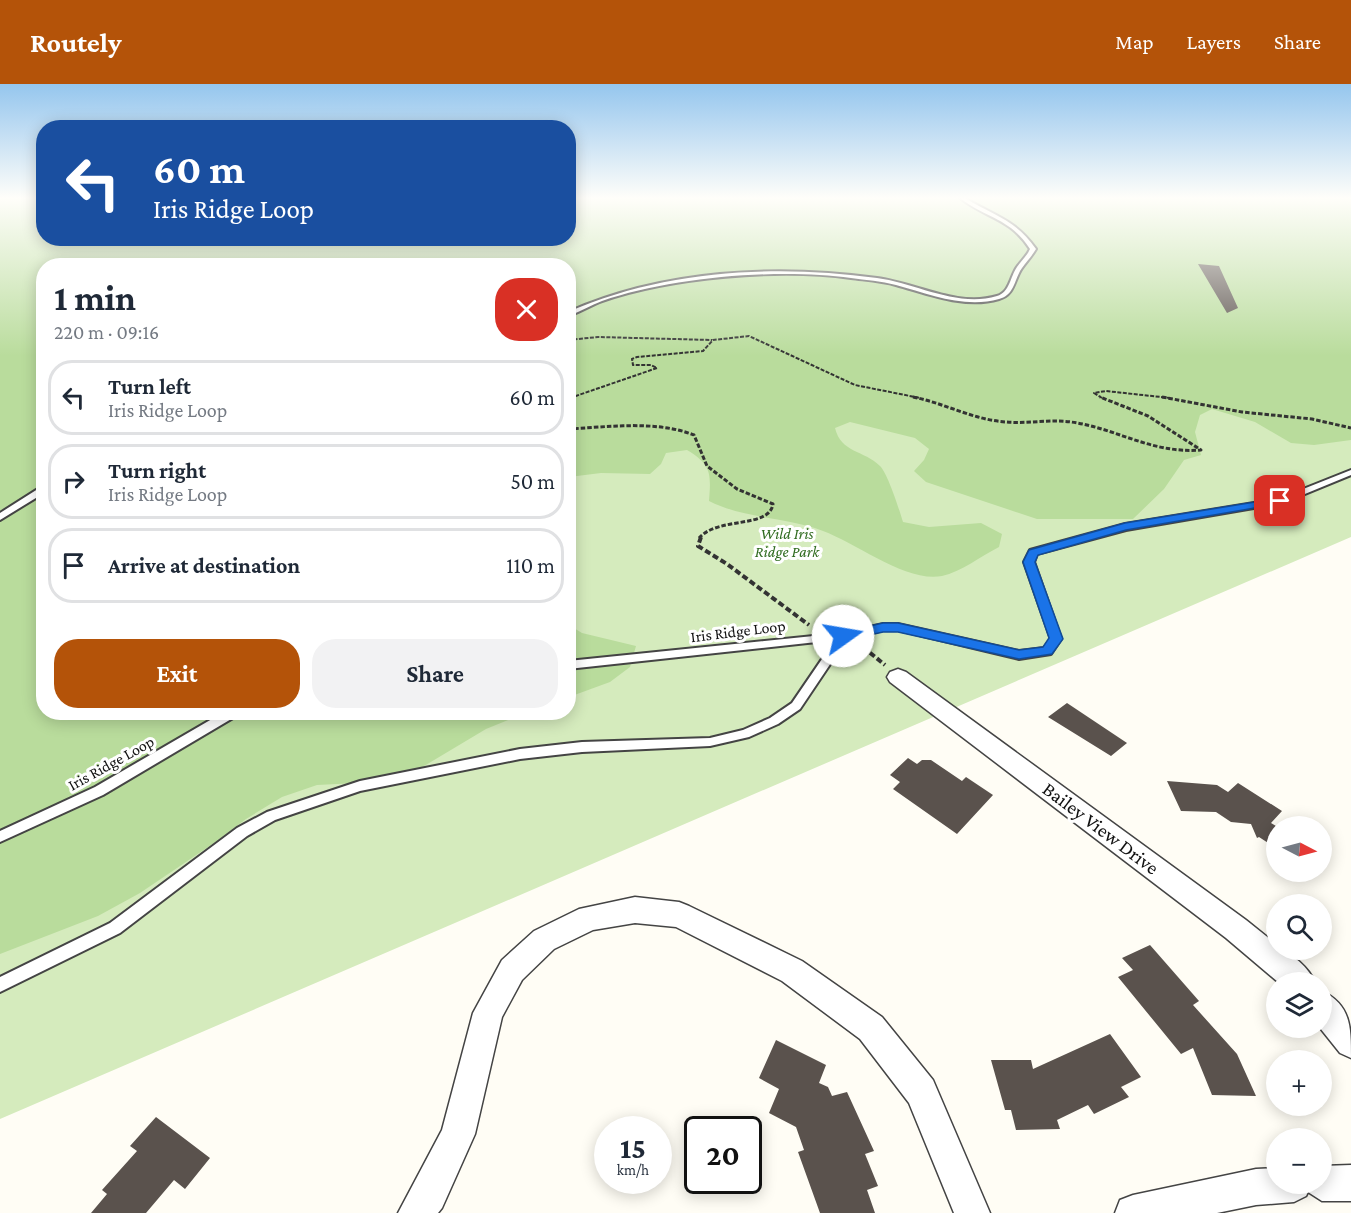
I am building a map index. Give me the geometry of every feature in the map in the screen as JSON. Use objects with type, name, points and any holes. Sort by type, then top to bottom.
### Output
[{"type":"street","name":"Bailey View Drive","points":[[898,677],[1236,928],[1288,972]]},
{"type":"street","points":[[416,1213],[429,1195],[458,1134],[488,1013],[512,970],[544,940],[589,918],[635,910],[680,915],[792,971],[871,1028],[921,1092],[972,1213]]},
{"type":"street","points":[[1332,1018],[1351,1042]]},
{"type":"street","points":[[1332,1183],[1351,1183]]},
{"type":"street","points":[[1133,1213],[1266,1186]]},
{"type":"lane","points":[[576,311],[616,296],[665,284],[766,274],[839,274],[884,280],[958,299],[998,298],[1006,294],[1013,286],[1019,269],[1030,257],[1032,251]]},
{"type":"lane","name":"Iris Ridge Loop","points":[[576,664],[843,636],[883,627],[898,627],[1019,655],[1047,651],[1056,639],[1029,562],[1033,552],[1125,527],[1280,501],[1351,472]]},
{"type":"lane","points":[[0,517],[36,494]]},
{"type":"lane","points":[[0,985],[115,928],[242,832],[271,816],[360,786],[519,754],[588,747],[710,742],[745,734],[774,721],[796,706],[843,636]]},
{"type":"lane","name":"Iris Ridge Loop","points":[[0,837],[99,791],[220,720]]},
{"type":"path","points":[[576,339],[598,337],[713,340],[736,335],[758,338],[855,385],[942,404],[970,415],[1005,422],[1071,422],[1132,442],[1187,451],[1201,450],[1148,416],[1094,393],[1106,391],[1152,395],[1242,412],[1312,419],[1351,428]]},
{"type":"path","points":[[576,396],[657,368],[633,365],[632,359],[650,355],[703,351],[713,340]]},
{"type":"path","points":[[576,429],[636,427],[691,433],[707,466],[737,489],[772,504],[772,511],[766,518],[705,531],[699,539],[698,546],[727,564],[798,619],[843,636],[865,648],[898,677]]},
{"type":"green space","points":[[0,251],[1351,251],[1351,440],[1314,445],[1291,443],[1255,422],[1212,409],[1200,415],[1195,432],[1201,455],[1184,460],[1164,489],[1133,519],[1037,519],[926,482],[914,471],[924,460],[929,449],[915,438],[850,422],[835,428],[842,442],[874,461],[883,470],[903,522],[929,527],[981,523],[1002,534],[999,547],[949,574],[928,577],[898,568],[809,526],[751,515],[709,501],[708,471],[701,460],[687,450],[666,453],[661,464],[650,474],[601,473],[576,476],[576,258],[36,258],[36,720],[508,720],[486,729],[399,781],[317,785],[282,797],[246,819],[140,893],[98,916],[0,954]]},
{"type":"green space","name":"Wild Iris Ridge Park","points":[[511,251],[531,251],[570,258],[538,258]]},
{"type":"green space","name":"Wild Iris Ridge Park","points":[[576,259],[1351,404],[1351,537],[0,1119],[0,335],[36,643],[36,720],[576,720]]},
{"type":"green space","points":[[576,629],[582,633],[636,646],[630,667],[610,682],[576,694]]},
{"type":"building","points":[[1198,264],[1219,266],[1238,308],[1227,313]]},
{"type":"building","points":[[1067,703],[1127,743],[1111,756],[1048,717]]},
{"type":"building","points":[[908,758],[917,764],[922,760],[931,760],[962,781],[966,777],[993,795],[957,834],[893,789],[900,782],[890,775]]},
{"type":"building","points":[[1167,781],[1217,785],[1228,792],[1238,783],[1282,811],[1277,816],[1266,816],[1266,842],[1257,838],[1251,824],[1231,822],[1216,812],[1181,811]]},
{"type":"building","points":[[1150,945],[1199,1001],[1193,1005],[1237,1054],[1256,1096],[1212,1095],[1193,1048],[1181,1054],[1118,977],[1133,970],[1122,958]]},
{"type":"building","points":[[1110,1034],[1141,1077],[1121,1087],[1129,1097],[1094,1114],[1088,1105],[1057,1120],[1060,1129],[1016,1130],[1011,1110],[1005,1110],[991,1060],[1031,1060],[1033,1069]]},
{"type":"building","points":[[776,1040],[826,1065],[819,1083],[828,1087],[832,1096],[847,1092],[874,1151],[865,1154],[878,1186],[867,1190],[875,1213],[820,1213],[798,1152],[804,1150],[796,1127],[769,1113],[779,1089],[759,1078]]},
{"type":"building","points":[[156,1117],[210,1158],[185,1189],[174,1180],[146,1213],[91,1213],[107,1194],[102,1190],[137,1151],[130,1146]]},
{"type":"route","points":[[843,636],[883,627],[898,627],[1019,655],[1047,651],[1056,639],[1029,562],[1033,552],[1125,527],[1280,501]]}]
